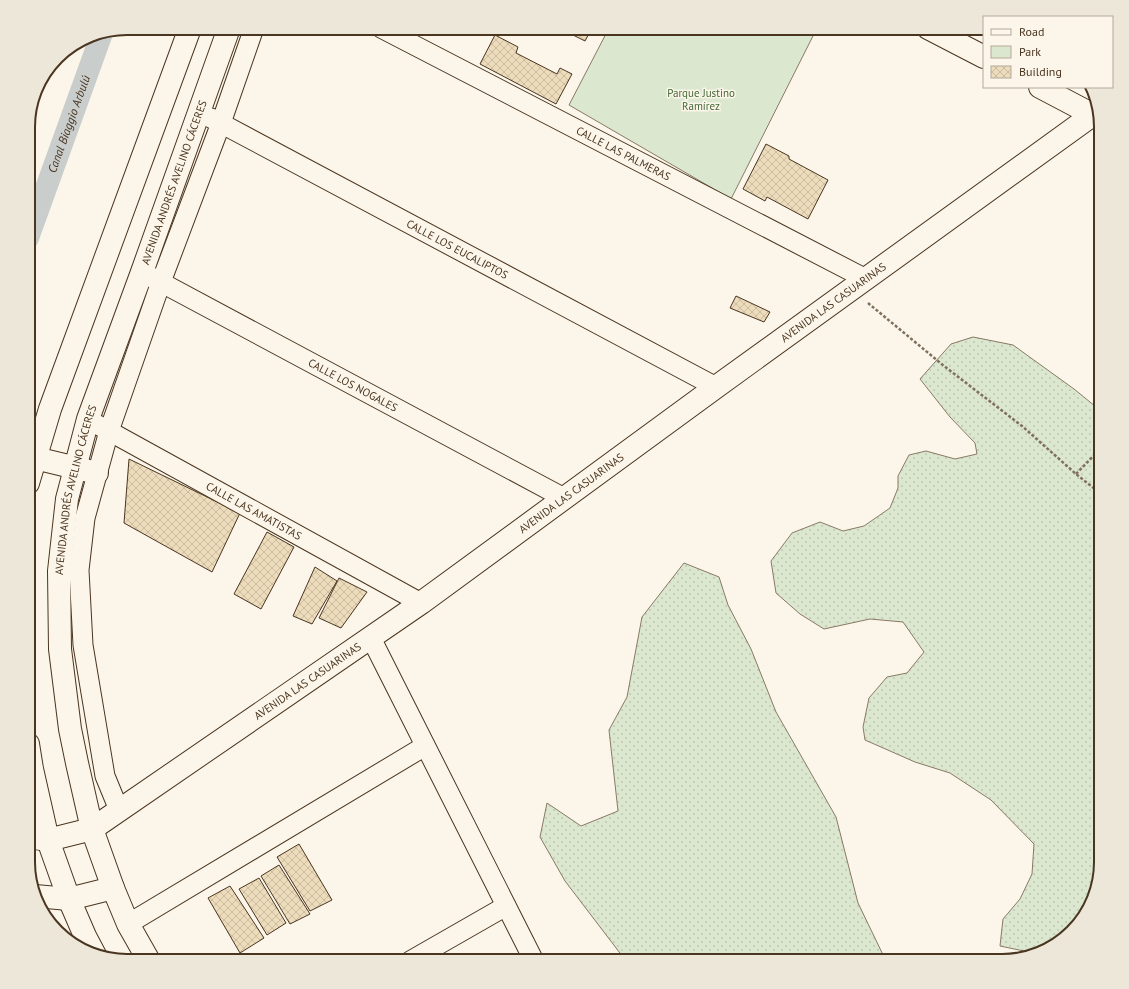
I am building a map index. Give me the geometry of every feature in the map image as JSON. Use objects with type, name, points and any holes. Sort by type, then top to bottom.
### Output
[{"type":"main road","points":[[97,473],[35,458],[50,409],[187,35]]},
{"type":"main road","name":"AVENIDA ANDRÉS AVELINO CÁCERES","points":[[145,954],[128,924],[113,888],[92,829],[77,763],[70,729],[60,649],[60,571],[67,499],[88,419],[152,277],[199,112],[226,35]]},
{"type":"main road","points":[[942,35],[983,56]]},
{"type":"main road","points":[[1042,88],[1093,112]]},
{"type":"main road","name":"AVENIDA LAS CASUARINAS","points":[[38,839],[92,829],[371,638],[716,387],[1093,116]]},
{"type":"main road","points":[[35,804],[38,839],[69,899],[90,946]]},
{"type":"main road","points":[[42,897],[69,899],[113,888]]},
{"type":"street","name":"AVENIDA ANDRÉS AVELINO CÁCERES","points":[[119,810],[105,776],[82,645],[80,570],[85,518],[152,277],[221,123],[252,35]]},
{"type":"street","name":"CALLE LAS PALMERAS","points":[[394,35],[859,284]]},
{"type":"street","name":"CALLE LOS EUCALIPTOS","points":[[199,112],[716,387]]},
{"type":"street","name":"CALLE LOS NOGALES","points":[[152,277],[564,498]]},
{"type":"street","name":"CALLE LAS AMATISTAS","points":[[88,419],[421,603]]},
{"type":"street","points":[[371,638],[530,954]]},
{"type":"street","points":[[128,924],[425,746]]},
{"type":"street","points":[[422,954],[506,906]]},
{"type":"path","points":[[859,284],[864,300],[944,366],[1022,426],[1094,488]]},
{"type":"path","points":[[1076,474],[1094,455]]},
{"type":"green space","name":"Parque Justino Ramírez","points":[[605,35],[813,35],[731,199],[569,105]]},
{"type":"green space","points":[[973,337],[1013,345],[1094,405],[1093,874],[1087,897],[1075,918],[1053,939],[1043,945],[1025,951],[1000,946],[1003,919],[1020,899],[1032,874],[1034,844],[991,800],[950,773],[915,762],[865,740],[863,727],[869,698],[887,677],[907,673],[924,652],[903,622],[870,619],[824,629],[800,614],[776,593],[771,561],[792,533],[820,522],[843,531],[864,526],[890,508],[898,488],[898,476],[909,455],[926,451],[955,459],[977,454],[975,443],[950,417],[920,379],[951,344]]},
{"type":"green space","points":[[684,563],[719,577],[728,605],[751,649],[776,712],[836,817],[858,903],[883,954],[621,954],[565,881],[540,837],[547,803],[581,826],[618,811],[609,730],[627,697],[642,617]]},
{"type":"building","points":[[495,35],[518,47],[516,53],[557,74],[560,68],[572,74],[556,104],[480,64]]},
{"type":"building","points":[[573,35],[588,35],[585,41]]},
{"type":"building","points":[[766,144],[789,156],[789,159],[828,180],[808,219],[767,197],[765,201],[743,189]]},
{"type":"building","points":[[736,296],[770,312],[764,322],[730,308]]},
{"type":"building","points":[[129,459],[240,513],[212,572],[124,523]]},
{"type":"building","points":[[267,532],[294,547],[261,609],[234,594]]},
{"type":"building","points":[[315,567],[337,581],[312,624],[293,616]]},
{"type":"building","points":[[339,578],[367,592],[341,628],[319,618]]},
{"type":"building","points":[[299,844],[332,900],[310,911],[277,857]]},
{"type":"building","points":[[279,865],[310,914],[290,924],[261,876]]},
{"type":"building","points":[[259,878],[286,923],[267,935],[239,889]]},
{"type":"building","points":[[230,886],[264,938],[240,953],[208,898]]},
{"type":"waterway","name":"Canal Biaggio Arbulú","points":[[35,219],[100,39]]}]
